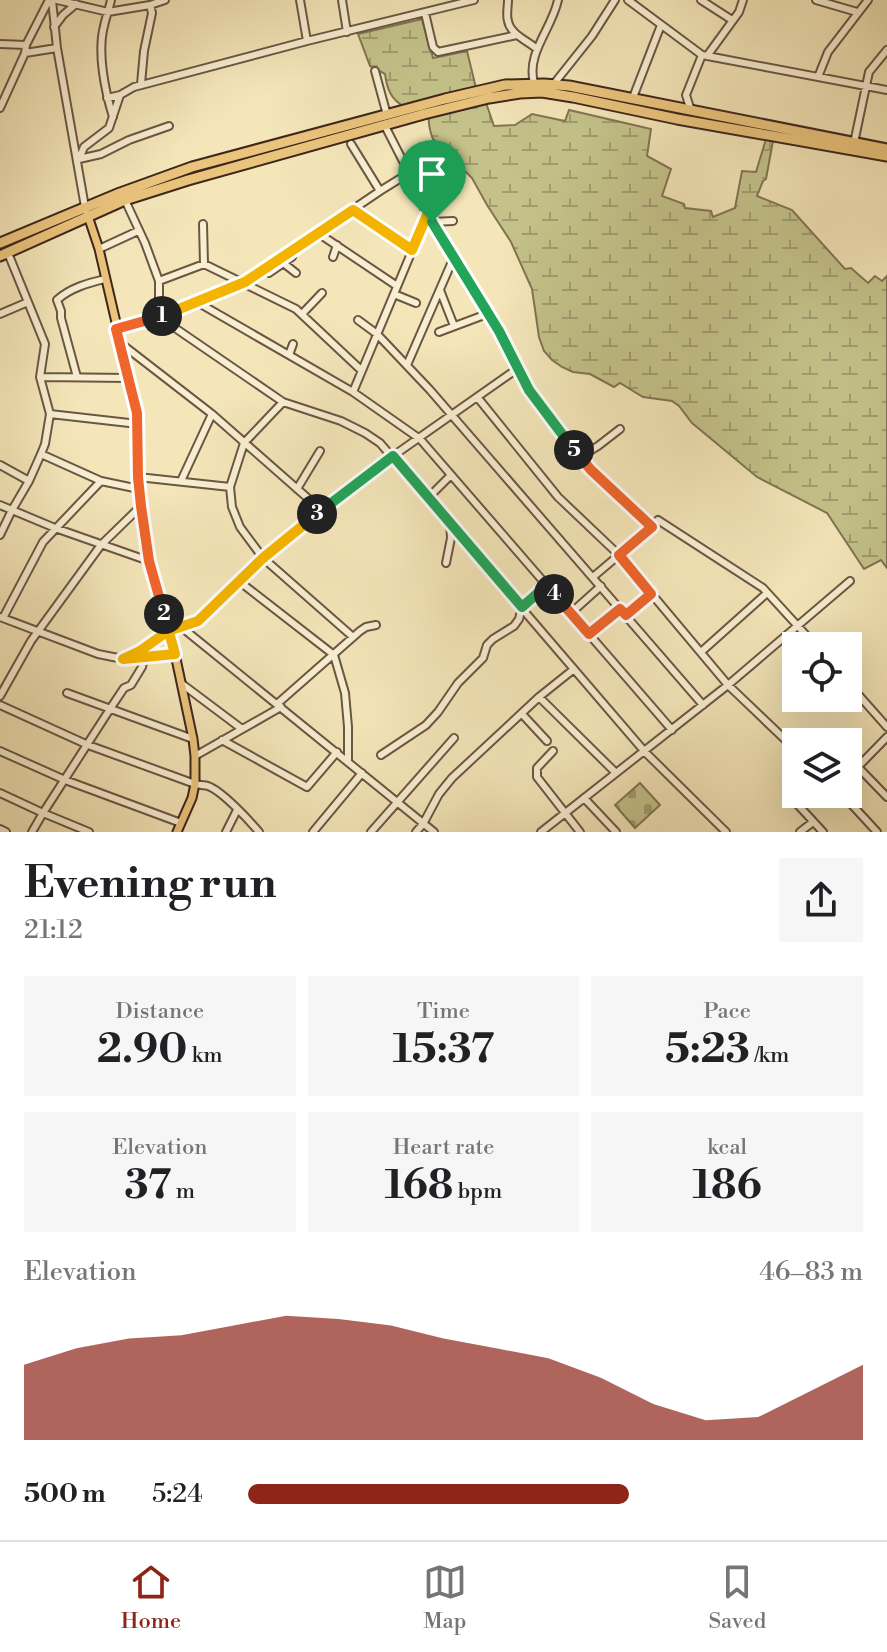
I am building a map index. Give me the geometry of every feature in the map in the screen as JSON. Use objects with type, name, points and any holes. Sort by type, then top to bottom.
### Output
[{"type":"highway","points":[[4,254],[136,186],[192,167],[505,85],[534,83],[569,86],[887,149]]},
{"type":"highway","points":[[0,243],[188,180],[424,114],[489,98],[542,92],[887,156]]},
{"type":"main road","points":[[86,212],[99,249],[129,378],[138,424],[138,477],[149,561],[175,654],[193,739],[195,784],[177,832]]},
{"type":"street","points":[[53,0],[108,12],[165,0]]},
{"type":"street","points":[[53,0],[57,48],[86,212]]},
{"type":"street","points":[[0,108],[26,49],[53,0]]},
{"type":"street","points":[[111,0],[102,39],[107,98],[113,117]]},
{"type":"street","points":[[300,0],[307,41]]},
{"type":"street","points":[[342,0],[347,32]]},
{"type":"street","points":[[77,159],[84,147],[106,132],[124,91],[474,0]]},
{"type":"street","points":[[508,0],[507,22],[517,35],[537,49]]},
{"type":"street","points":[[534,83],[531,69],[558,0]]},
{"type":"street","points":[[553,85],[592,36],[615,0]]},
{"type":"street","points":[[628,0],[704,56],[887,90]]},
{"type":"street","points":[[701,0],[732,20]]},
{"type":"street","points":[[691,111],[686,95],[704,56],[740,9],[743,0]]},
{"type":"street","points":[[816,0],[857,12]]},
{"type":"street","points":[[818,77],[828,52],[868,0]]},
{"type":"street","points":[[54,27],[76,4]]},
{"type":"street","points":[[141,85],[152,13],[150,5]]},
{"type":"street","points":[[425,13],[433,47],[438,52],[517,35]]},
{"type":"street","points":[[632,100],[661,25]]},
{"type":"street","points":[[0,44],[26,49],[57,48]]},
{"type":"street","points":[[854,144],[869,72],[887,50]]},
{"type":"street","points":[[375,71],[387,115]]},
{"type":"street","points":[[107,98],[120,95]]},
{"type":"street","points":[[77,159],[101,154],[169,126]]},
{"type":"street","points":[[385,126],[427,215],[499,331],[529,390],[591,470],[652,527]]},
{"type":"street","points":[[351,144],[380,191]]},
{"type":"street","points":[[269,273],[318,233],[409,173]]},
{"type":"street","points":[[125,200],[159,281],[159,317]]},
{"type":"street","points":[[353,210],[412,250]]},
{"type":"street","points":[[353,392],[427,215]]},
{"type":"street","points":[[432,222],[453,221]]},
{"type":"street","points":[[203,224],[204,264]]},
{"type":"street","points":[[99,249],[138,231]]},
{"type":"street","points":[[318,233],[397,286]]},
{"type":"street","points":[[333,257],[337,245]]},
{"type":"street","points":[[0,535],[41,454],[50,414],[40,377],[45,344],[4,254]]},
{"type":"street","points":[[116,329],[197,302],[245,282],[292,257]]},
{"type":"street","points":[[407,365],[454,257]]},
{"type":"street","points":[[281,262],[296,273]]},
{"type":"street","points":[[159,281],[204,264],[245,282],[296,309],[361,370]]},
{"type":"street","points":[[77,377],[57,300],[78,287],[105,279]]},
{"type":"street","points":[[440,290],[454,326]]},
{"type":"street","points":[[302,314],[322,293]]},
{"type":"street","points":[[394,294],[416,303]]},
{"type":"street","points":[[0,314],[28,302]]},
{"type":"street","points":[[197,302],[353,392],[420,439],[672,730]]},
{"type":"street","points":[[439,332],[487,314]]},
{"type":"street","points":[[159,317],[283,402],[341,421],[380,443],[645,752],[726,832]]},
{"type":"street","points":[[358,320],[377,334],[453,416],[703,705]]},
{"type":"street","points":[[119,342],[212,414],[311,501],[328,505]]},
{"type":"street","points":[[289,355],[293,344]]},
{"type":"street","points":[[193,636],[198,621],[263,558],[312,517],[517,369]]},
{"type":"street","points":[[40,377],[129,378]]},
{"type":"street","points":[[478,398],[558,497],[619,555],[728,685],[782,737]]},
{"type":"street","points":[[283,402],[244,443],[230,487],[232,507],[240,527],[263,558],[353,637]]},
{"type":"street","points":[[50,414],[138,424]]},
{"type":"street","points":[[181,481],[212,414]]},
{"type":"street","points":[[580,457],[620,429]]},
{"type":"street","points":[[297,489],[320,451]]},
{"type":"street","points":[[41,454],[101,481],[139,489]]},
{"type":"street","points":[[0,465],[29,481]]},
{"type":"street","points":[[428,498],[451,475]]},
{"type":"street","points":[[138,477],[230,487]]},
{"type":"street","points":[[101,481],[43,542],[2,618],[98,654],[123,659],[175,654]]},
{"type":"street","points":[[311,501],[312,517]]},
{"type":"street","points":[[0,505],[149,561]]},
{"type":"street","points":[[0,696],[38,632],[101,545],[141,506]]},
{"type":"street","points":[[593,577],[658,520],[763,588],[804,632]]},
{"type":"street","points":[[446,563],[451,538],[450,523]]},
{"type":"street","points":[[541,832],[728,685],[850,581]]},
{"type":"street","points":[[240,582],[334,655],[345,693],[348,761]]},
{"type":"street","points":[[381,755],[426,725],[458,683],[483,658],[487,645],[519,619],[522,607],[547,585]]},
{"type":"street","points":[[571,613],[601,586]]},
{"type":"street","points":[[701,652],[767,593]]},
{"type":"street","points":[[626,615],[651,594]]},
{"type":"street","points":[[589,634],[620,609]]},
{"type":"street","points":[[164,613],[434,832]]},
{"type":"street","points":[[123,659],[168,631],[198,621]]},
{"type":"street","points":[[195,756],[279,705],[353,637],[366,627],[376,625]]},
{"type":"street","points":[[32,832],[124,688],[131,685],[144,658]]},
{"type":"street","points":[[416,832],[452,778],[539,697],[574,669]]},
{"type":"street","points":[[182,684],[242,729]]},
{"type":"street","points":[[67,693],[193,739]]},
{"type":"street","points":[[539,697],[616,773]]},
{"type":"street","points":[[862,699],[887,727]]},
{"type":"street","points":[[0,705],[88,745],[195,784],[207,785],[259,832]]},
{"type":"street","points":[[522,714],[547,741]]},
{"type":"street","points":[[862,763],[887,737]]},
{"type":"street","points":[[371,832],[454,738]]},
{"type":"street","points":[[222,740],[307,787],[337,752]]},
{"type":"street","points":[[0,751],[65,780],[181,823]]},
{"type":"street","points":[[553,751],[536,771],[543,786],[580,832]]},
{"type":"street","points":[[862,771],[887,797]]},
{"type":"street","points":[[313,832],[362,773]]},
{"type":"street","points":[[0,793],[89,832]]},
{"type":"street","points":[[584,798],[616,832]]},
{"type":"street","points":[[800,808],[823,832]]},
{"type":"street","points":[[855,808],[877,832]]},
{"type":"street","points":[[228,832],[239,811]]},
{"type":"street","points":[[800,832],[813,822]]},
{"type":"street","points":[[0,829],[6,832]]},
{"type":"green space","points":[[422,19],[433,58],[467,51],[476,88],[405,107],[390,94],[385,74],[370,66],[358,34]]},
{"type":"green space","points":[[484,97],[494,126],[515,125],[532,114],[565,121],[569,110],[651,129],[647,156],[671,169],[662,196],[684,204],[685,208],[711,211],[713,217],[735,208],[742,171],[756,172],[766,139],[773,141],[766,179],[757,196],[792,210],[845,269],[851,268],[868,283],[875,276],[882,281],[887,276],[887,568],[881,560],[864,569],[827,513],[757,477],[692,423],[672,401],[643,397],[620,383],[614,387],[590,374],[573,372],[552,360],[544,351],[532,289],[511,242],[472,178],[433,139],[430,129],[429,112]]},
{"type":"green space","points":[[640,783],[660,805],[635,828],[615,805]]},
{"type":"route","points":[[432,222],[427,215],[412,250],[353,210],[245,282],[159,317],[116,329],[137,413],[138,477],[149,561],[168,631],[175,654],[123,659],[168,631],[198,621],[263,558],[393,456],[522,607],[547,585],[589,634],[620,609],[626,615],[651,594],[619,555],[652,527],[591,470],[529,390],[499,331],[432,222]]}]
